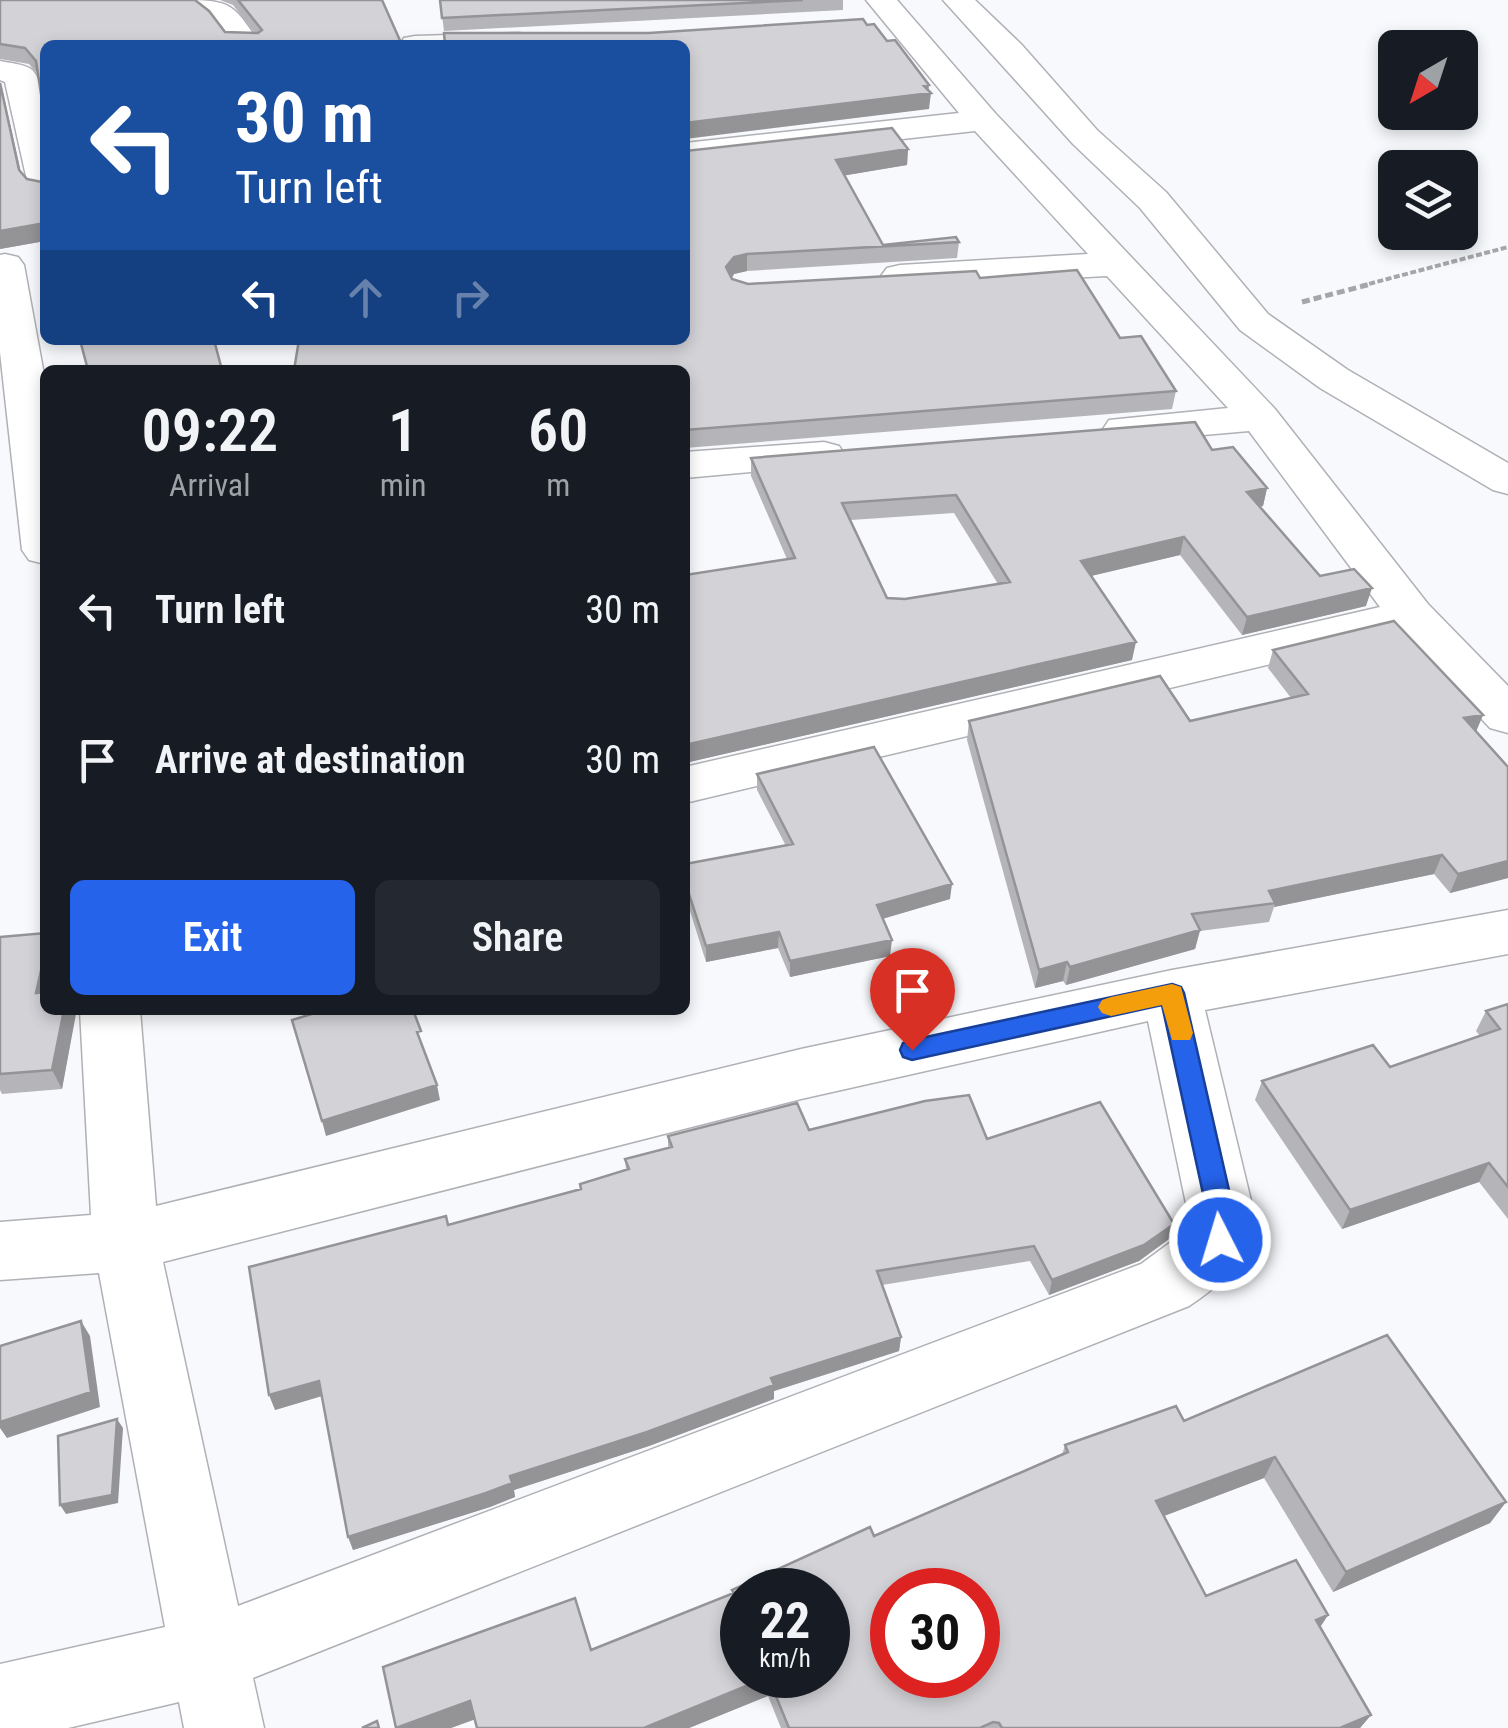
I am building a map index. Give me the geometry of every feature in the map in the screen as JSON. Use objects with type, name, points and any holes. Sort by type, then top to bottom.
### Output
[{"type":"street","points":[[200,0],[226,17],[242,40]]},
{"type":"street","points":[[958,0],[1010,51],[1085,137],[1153,200],[1240,308],[1282,344],[1334,379],[1508,481]]},
{"type":"street","points":[[878,14],[1260,418],[1412,615],[1508,716]]},
{"type":"street","points":[[0,70],[20,76],[25,83],[14,121],[40,175]]},
{"type":"street","points":[[690,151],[982,120]]},
{"type":"street","points":[[16,263],[15,408],[40,526]]},
{"type":"street","points":[[866,278],[1116,264]]},
{"type":"street","points":[[1086,432],[1260,418]]},
{"type":"street","points":[[690,465],[872,450]]},
{"type":"street","points":[[690,784],[1412,615]]},
{"type":"street","points":[[0,1251],[126,1242],[801,1074],[1172,993],[1508,932]]},
{"type":"street","points":[[0,1704],[218,1692],[1165,1285],[1205,1259],[1220,1240],[1220,1212],[1172,993]]},
{"type":"street","points":[[110,1015],[126,1242],[218,1692]]},
{"type":"path","points":[[1240,308],[1324,298],[1508,247]]},
{"type":"building","points":[[0,0],[195,0],[225,32],[258,33],[262,30],[238,0],[382,0],[400,40],[40,40],[40,87],[36,61],[25,48],[0,44]]},
{"type":"building","points":[[440,0],[803,0],[442,18]]},
{"type":"building","points":[[863,19],[867,25],[874,24],[887,41],[895,40],[931,93],[690,122],[690,40],[445,40],[444,33],[649,33]]},
{"type":"building","points":[[0,83],[19,170],[27,179],[40,182],[40,224],[0,231]]},
{"type":"building","points":[[892,128],[908,149],[836,160],[883,245],[956,237],[959,242],[747,254],[734,257],[726,267],[732,279],[748,284],[976,271],[980,278],[1077,270],[1120,338],[1141,336],[1176,391],[690,430],[690,365],[295,365],[298,345],[690,345],[690,150]]},
{"type":"building","points":[[81,345],[215,345],[221,365],[87,365]]},
{"type":"building","points":[[1195,422],[1212,450],[1233,447],[1267,488],[1247,492],[1320,576],[1354,569],[1372,588],[1247,617],[1184,537],[1081,561],[1136,642],[690,744],[690,574],[795,558],[751,458]],"holes":[[[956,495],[1010,582],[905,599],[887,598],[842,503]]]},
{"type":"building","points":[[1394,621],[1483,715],[1464,718],[1508,767],[1508,861],[1458,874],[1442,855],[1269,891],[1275,903],[1192,914],[1200,930],[1070,967],[1067,962],[1039,970],[969,721],[1160,676],[1190,721],[1308,694],[1273,650]]},
{"type":"building","points":[[874,747],[952,884],[877,905],[892,940],[790,961],[779,932],[706,946],[690,897],[690,863],[793,844],[757,774]]},
{"type":"building","points":[[40,933],[36,993],[40,993],[40,1015],[63,1015],[52,1070],[0,1074],[0,937]]},
{"type":"building","points":[[1508,1004],[1508,1187],[1489,1163],[1350,1210],[1262,1081],[1373,1045],[1390,1067],[1500,1029],[1486,1011]]},
{"type":"building","points":[[308,1015],[415,1015],[421,1031],[417,1032],[437,1085],[322,1121],[292,1020]]},
{"type":"building","points":[[969,1095],[987,1139],[1100,1102],[1174,1224],[1144,1245],[1052,1280],[1034,1246],[877,1271],[901,1337],[771,1378],[774,1385],[647,1432],[510,1476],[512,1483],[486,1493],[348,1537],[319,1381],[269,1395],[249,1267],[446,1216],[448,1225],[581,1189],[580,1184],[629,1169],[625,1159],[672,1147],[668,1136],[797,1103],[809,1130],[925,1101]]},
{"type":"building","points":[[81,1321],[91,1392],[0,1422],[0,1346]]},
{"type":"building","points":[[1387,1335],[1506,1502],[1346,1572],[1275,1457],[1156,1501],[1206,1596],[1296,1560],[1328,1615],[1316,1620],[1371,1715],[1340,1728],[1002,1728],[993,1722],[980,1728],[789,1728],[777,1698],[850,1698],[850,1568],[780,1568],[870,1527],[874,1536],[1068,1452],[1065,1445],[1176,1406],[1184,1421]]},
{"type":"building","points":[[117,1419],[112,1495],[60,1505],[58,1436]]},
{"type":"building","points":[[575,1598],[591,1650],[720,1599],[720,1697],[644,1728],[477,1728],[470,1701],[396,1728],[383,1667]]},
{"type":"slow traffic","points":[[1111,1007],[1172,993],[1181,1033]]},
{"type":"route","points":[[912,1050],[1172,993],[1220,1212],[1220,1240]]}]
